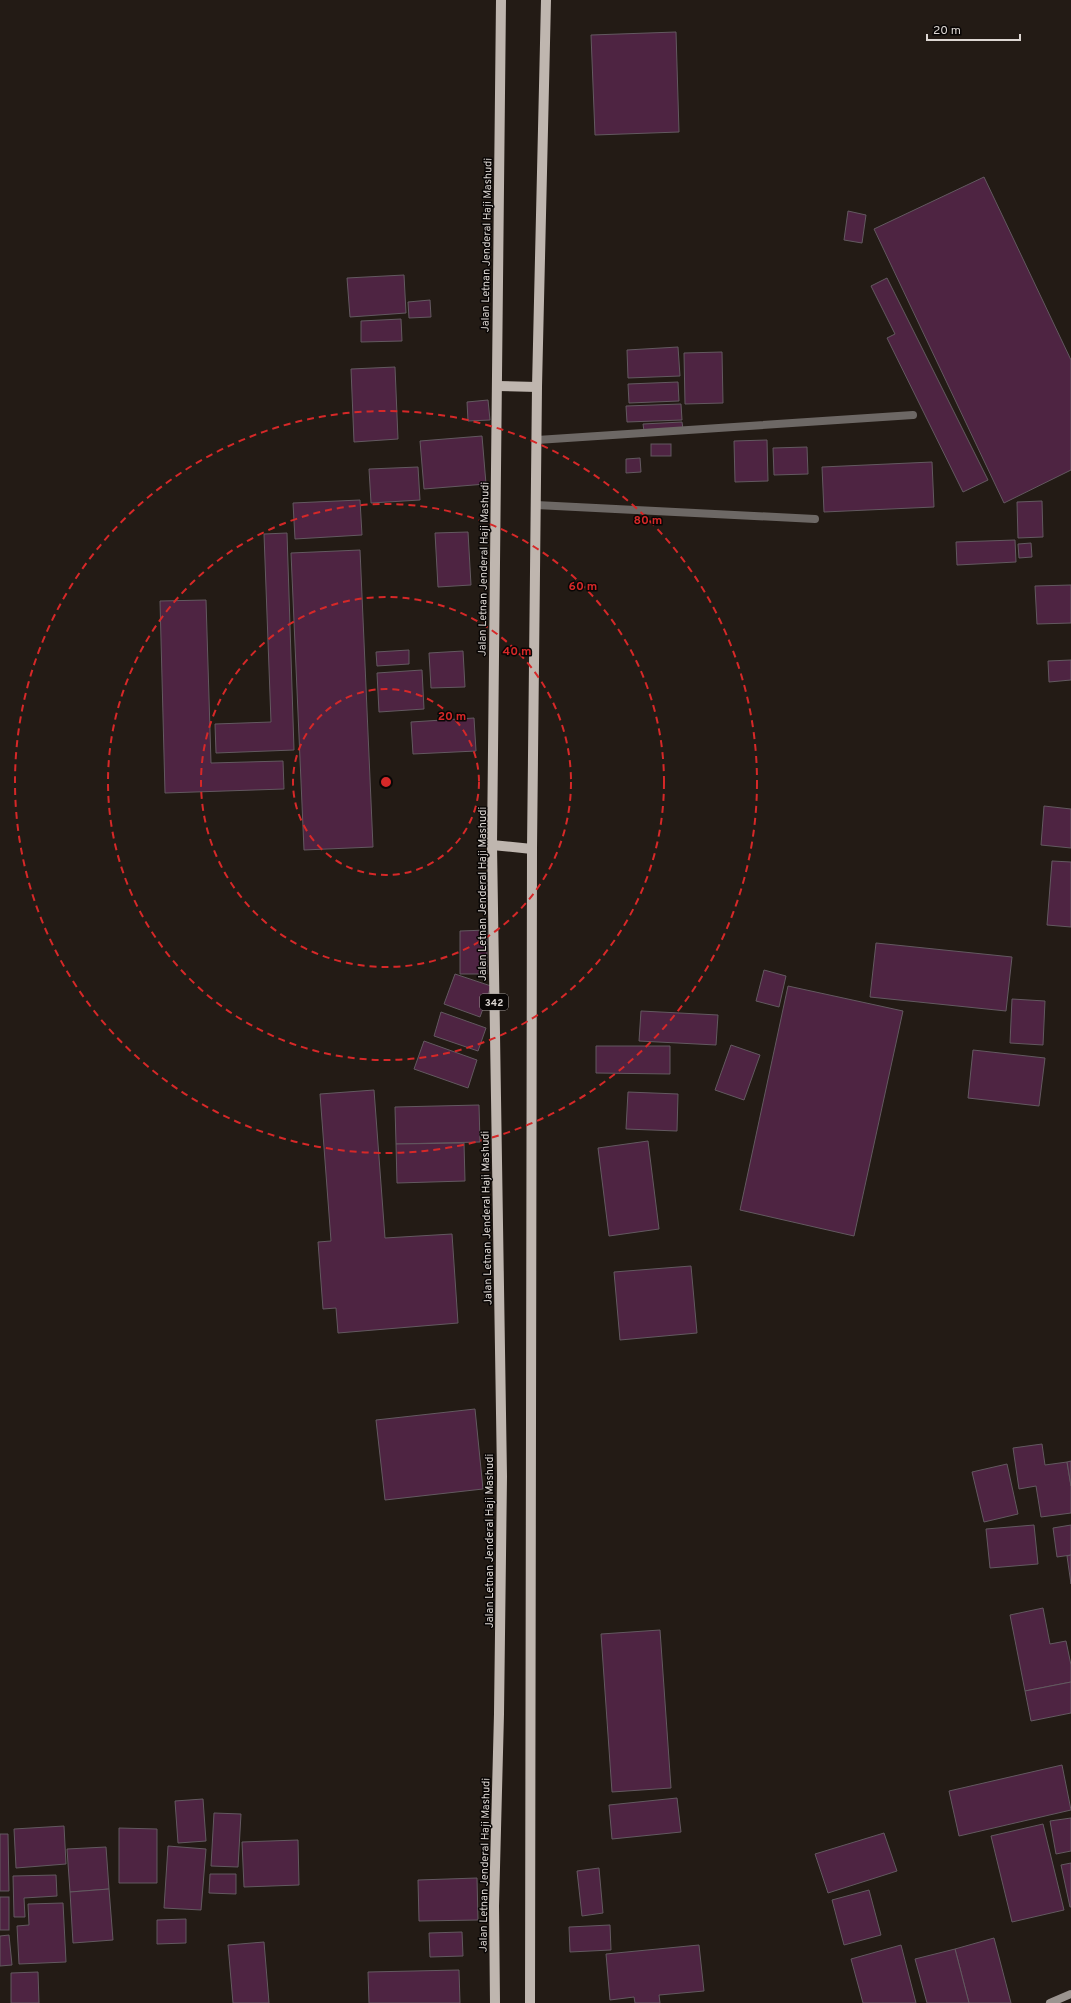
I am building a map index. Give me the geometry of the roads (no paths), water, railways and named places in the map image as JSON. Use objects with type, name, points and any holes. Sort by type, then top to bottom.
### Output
[{"type":"main road","name":"Jalan Letnan Jenderal Haji Mashudi","points":[[495,2003],[494,1906],[499,1714],[502,1476],[492,845],[501,0]]},
{"type":"main road","points":[[530,2003],[532,849],[537,387],[546,0]]},
{"type":"main road","points":[[497,386],[537,387]]},
{"type":"main road","points":[[492,845],[532,849]]},
{"type":"main road","points":[[1050,2003],[1071,1994]]},
{"type":"lane","points":[[537,440],[913,415]]},
{"type":"lane","points":[[536,504],[815,519]]}]
